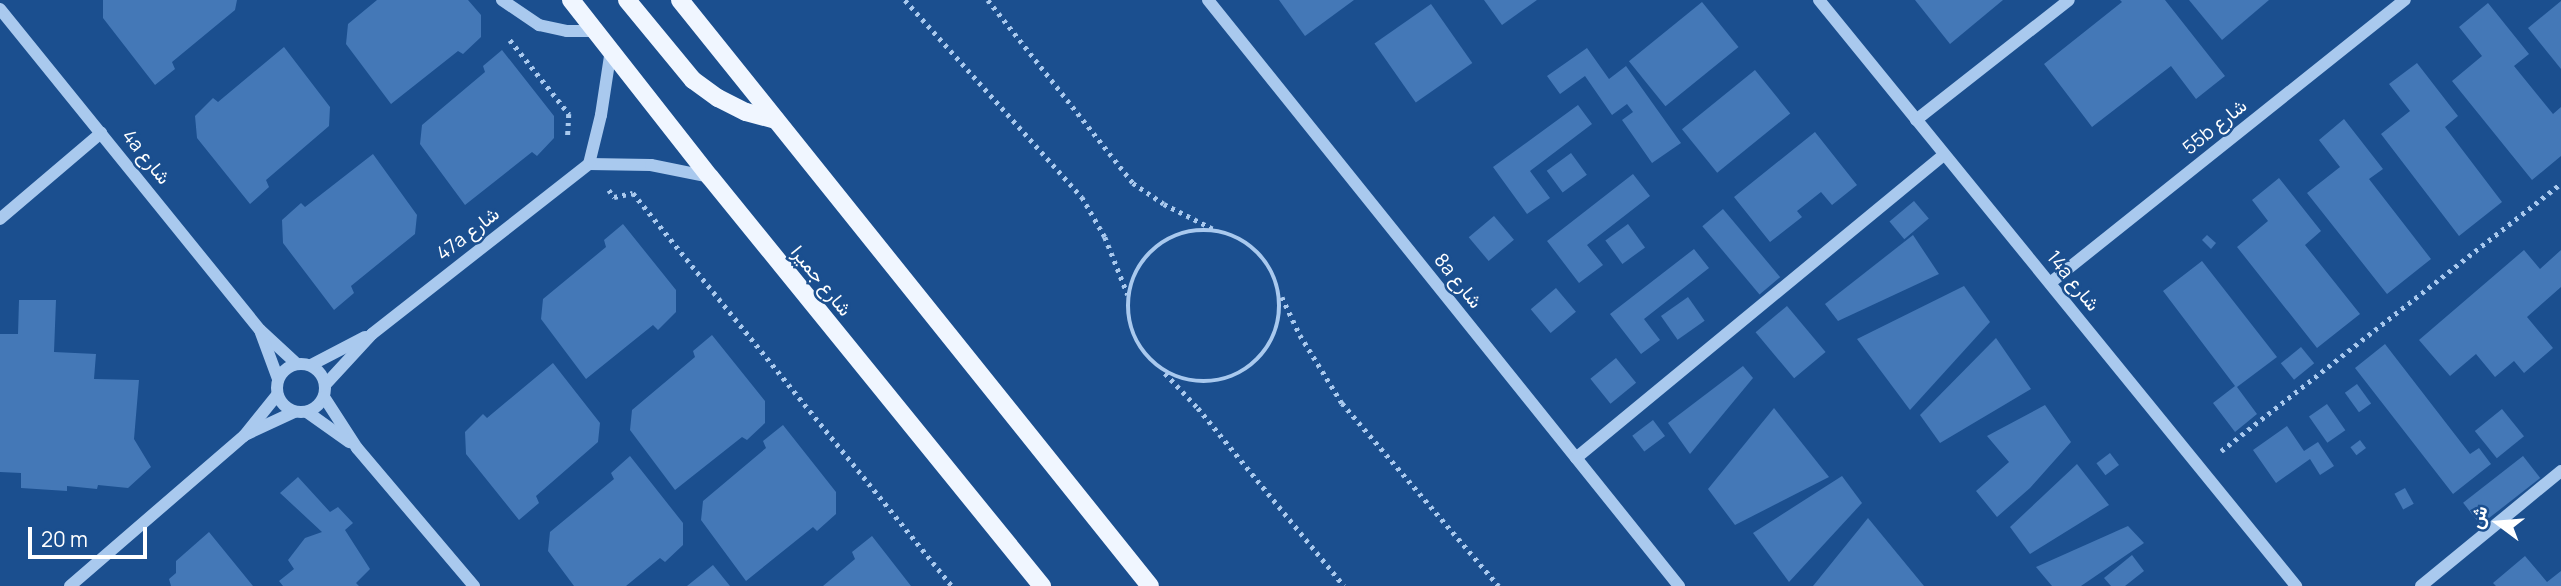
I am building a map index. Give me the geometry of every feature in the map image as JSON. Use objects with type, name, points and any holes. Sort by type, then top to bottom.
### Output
[{"type":"main road","name":"شارع جميرا","points":[[571,0],[710,177],[1042,586]]},
{"type":"main road","points":[[627,0],[693,80],[718,98],[746,112],[776,120]]},
{"type":"main road","points":[[680,0],[1150,586]]},
{"type":"street","points":[[502,0],[539,25],[567,32],[595,31]]},
{"type":"street","name":"8a شارع","points":[[1208,0],[1679,586]]},
{"type":"street","name":"14a شارع","points":[[1819,0],[2296,586]]},
{"type":"street","points":[[1916,120],[2069,0]]},
{"type":"street","name":"55b شارع","points":[[2050,283],[2405,0]]},
{"type":"street","name":"4a شارع","points":[[0,9],[260,330],[304,365]]},
{"type":"street","points":[[611,50],[601,115],[589,164],[650,165],[710,177]]},
{"type":"street","points":[[0,219],[101,133]]},
{"type":"street","points":[[1576,458],[1944,155]]},
{"type":"street","name":"47a شارع","points":[[325,391],[372,334],[589,164]]},
{"type":"street","name":"4a شارع","points":[[260,330],[278,379]]},
{"type":"street","name":"47a شارع","points":[[304,365],[372,334]]},
{"type":"street","points":[[70,586],[244,436],[277,395],[278,379],[289,366],[304,365],[318,370],[325,391],[357,448],[474,586]]},
{"type":"street","points":[[244,436],[317,407],[325,391]]},
{"type":"street","points":[[277,395],[286,408],[300,412],[357,448]]},
{"type":"street","points":[[2421,586],[2561,471]]},
{"type":"path","points":[[905,0],[1082,197],[1105,237],[1128,296],[1130,324],[1141,350],[1198,408],[1344,586]]},
{"type":"path","points":[[988,0],[1133,183],[1164,204],[1216,230],[1246,241],[1269,264],[1300,335],[1342,403],[1499,586]]},
{"type":"path","points":[[503,31],[569,114],[566,133],[614,197],[634,193],[952,586]]},
{"type":"path","points":[[2200,467],[2561,183]]},
{"type":"path","points":[[1128,296],[1139,267],[1159,245],[1186,231],[1216,230]]},
{"type":"path","points":[[1161,370],[1189,382],[1218,382],[1246,371],[1267,351],[1279,324],[1280,294]]},
{"type":"building","points":[[103,0],[237,0],[235,10],[172,62],[175,69],[155,85],[103,18]]},
{"type":"building","points":[[377,0],[468,0],[481,15],[481,37],[463,54],[458,51],[391,104],[346,44],[348,24]]},
{"type":"building","points":[[1279,0],[1354,0],[1305,36]]},
{"type":"building","points":[[1484,0],[1537,0],[1502,25]]},
{"type":"building","points":[[1915,0],[2003,0],[1950,44]]},
{"type":"building","points":[[2120,0],[2165,0],[2225,76],[2196,99],[2171,66],[2092,127],[2044,64],[2122,2]]},
{"type":"building","points":[[2189,0],[2269,0],[2222,40]]},
{"type":"building","points":[[2561,1],[2561,69],[2528,28]]},
{"type":"building","points":[[1702,2],[1739,47],[1665,106],[1629,61]]},
{"type":"building","points":[[2488,3],[2529,54],[2514,66],[2553,114],[2561,107],[2561,156],[2532,180],[2452,81],[2482,56],[2459,27]]},
{"type":"building","points":[[1431,4],[1472,63],[1416,103],[1374,44]]},
{"type":"building","points":[[284,47],[330,107],[329,126],[266,180],[269,187],[250,204],[197,138],[195,116],[213,98],[218,102]]},
{"type":"building","points":[[1587,48],[1609,79],[1626,66],[1681,143],[1652,163],[1622,120],[1633,112],[1627,104],[1612,115],[1585,76],[1560,94],[1547,76]]},
{"type":"building","points":[[502,50],[554,116],[554,138],[537,156],[532,152],[465,205],[420,144],[422,125],[485,72],[483,66]]},
{"type":"building","points":[[2417,63],[2458,116],[2445,127],[2502,202],[2459,236],[2381,134],[2410,111],[2389,84]]},
{"type":"building","points":[[1755,70],[1790,114],[1717,173],[1682,129]]},
{"type":"building","points":[[1578,105],[1592,124],[1530,171],[1550,198],[1527,214],[1493,167]]},
{"type":"building","points":[[2344,119],[2383,169],[2369,179],[2431,259],[2387,294],[2307,193],[2340,167],[2319,140]]},
{"type":"building","points":[[1815,132],[1857,185],[1832,205],[1821,192],[1797,211],[1802,217],[1770,242],[1734,197]]},
{"type":"building","points":[[1571,153],[1587,175],[1563,192],[1547,171]]},
{"type":"building","points":[[373,154],[417,215],[415,234],[351,286],[354,293],[334,310],[283,243],[282,220],[301,203],[305,207]]},
{"type":"building","points":[[1633,174],[1650,196],[1587,245],[1603,265],[1579,283],[1547,241]]},
{"type":"building","points":[[2279,178],[2321,231],[2305,245],[2360,314],[2317,348],[2237,247],[2268,221],[2252,200]]},
{"type":"building","points":[[1914,201],[1929,219],[1904,239],[1889,222]]},
{"type":"building","points":[[1723,209],[1780,277],[1760,295],[1702,226]]},
{"type":"building","points":[[1494,216],[1514,240],[1489,261],[1469,237]]},
{"type":"building","points":[[623,224],[676,290],[676,312],[658,330],[653,325],[586,379],[541,319],[543,299],[606,247],[604,240]]},
{"type":"building","points":[[1628,224],[1645,247],[1622,264],[1605,240]]},
{"type":"building","points":[[1913,235],[1939,274],[1838,321],[1825,304]]},
{"type":"building","points":[[2207,235],[2216,243],[2211,249],[2202,240]]},
{"type":"building","points":[[1694,249],[1709,268],[1644,319],[1660,340],[1641,354],[1610,314]]},
{"type":"building","points":[[2524,250],[2540,269],[2561,250],[2561,287],[2527,317],[2553,348],[2524,373],[2514,361],[2495,377],[2476,354],[2450,376],[2419,340]]},
{"type":"building","points":[[2202,261],[2277,357],[2237,387],[2257,414],[2235,432],[2213,403],[2235,386],[2163,291]]},
{"type":"building","points":[[1964,286],[1990,322],[1910,410],[1857,339]]},
{"type":"building","points":[[1556,288],[1576,312],[1551,333],[1531,309]]},
{"type":"building","points":[[1688,297],[1705,321],[1678,340],[1661,316]]},
{"type":"building","points":[[19,300],[56,300],[54,352],[96,354],[94,379],[139,380],[134,439],[151,467],[128,488],[67,486],[67,491],[21,488],[21,473],[0,472],[0,334],[18,334]]},
{"type":"building","points":[[1787,306],[1826,352],[1794,378],[1756,332]]},
{"type":"building","points":[[712,335],[765,401],[765,423],[747,440],[742,437],[675,490],[630,430],[632,410],[695,357],[693,351]]},
{"type":"building","points":[[1996,338],[2031,389],[1940,443],[1920,415]]},
{"type":"building","points":[[2385,344],[2470,454],[2479,448],[2491,464],[2453,494],[2355,368]]},
{"type":"building","points":[[2301,347],[2314,363],[2294,380],[2281,363]]},
{"type":"building","points":[[1616,358],[1636,383],[1610,404],[1590,379]]},
{"type":"building","points":[[553,363],[600,423],[598,442],[536,496],[539,503],[519,520],[466,454],[465,432],[483,414],[487,418]]},
{"type":"building","points":[[1743,366],[1753,378],[1690,454],[1668,423]]},
{"type":"building","points":[[2357,384],[2371,403],[2359,412],[2345,393]]},
{"type":"building","points":[[2327,404],[2345,430],[2327,443],[2309,417]]},
{"type":"building","points":[[2045,405],[2071,442],[2030,488],[1997,517],[1976,491],[2009,462],[1987,436]]},
{"type":"building","points":[[1774,408],[1829,477],[1735,525],[1708,489]]},
{"type":"building","points":[[2502,409],[2524,436],[2497,458],[2475,431]]},
{"type":"building","points":[[1653,420],[1665,436],[1644,452],[1632,436]]},
{"type":"building","points":[[783,425],[836,492],[836,514],[817,531],[813,527],[746,581],[701,520],[703,501],[766,448],[763,441]]},
{"type":"building","points":[[2287,426],[2304,451],[2318,442],[2334,466],[2320,475],[2310,459],[2276,483],[2253,450]]},
{"type":"building","points":[[2360,440],[2366,448],[2356,455],[2350,447]]},
{"type":"building","points":[[2110,453],[2119,465],[2105,475],[2096,463]]},
{"type":"building","points":[[630,456],[683,523],[683,545],[665,562],[660,558],[626,586],[574,586],[548,551],[550,532],[614,479],[611,473]]},
{"type":"building","points":[[2523,456],[2540,478],[2480,525],[2463,503]]},
{"type":"building","points":[[2077,464],[2109,505],[2030,554],[2010,527]]},
{"type":"building","points":[[1842,476],[1862,503],[1789,582],[1753,533]]},
{"type":"building","points":[[298,477],[330,512],[338,507],[353,523],[345,530],[370,569],[356,583],[359,586],[283,586],[279,581],[294,569],[288,560],[305,538],[322,532],[280,493]]},
{"type":"building","points":[[2405,488],[2414,504],[2403,510],[2395,494]]},
{"type":"building","points":[[1868,518],[1924,586],[1813,586]]},
{"type":"building","points":[[2128,526],[2144,543],[2081,586],[2052,586],[2036,567]]},
{"type":"building","points":[[209,532],[253,586],[171,586],[169,579],[176,573],[176,561]]},
{"type":"building","points":[[872,536],[911,586],[823,586],[855,559],[852,552]]},
{"type":"building","points":[[2132,555],[2144,571],[2125,586],[2111,586],[2104,578]]},
{"type":"building","points":[[2525,556],[2547,582],[2561,571],[2561,586],[2496,586],[2493,583]]},
{"type":"building","points":[[713,565],[730,586],[687,586]]}]
